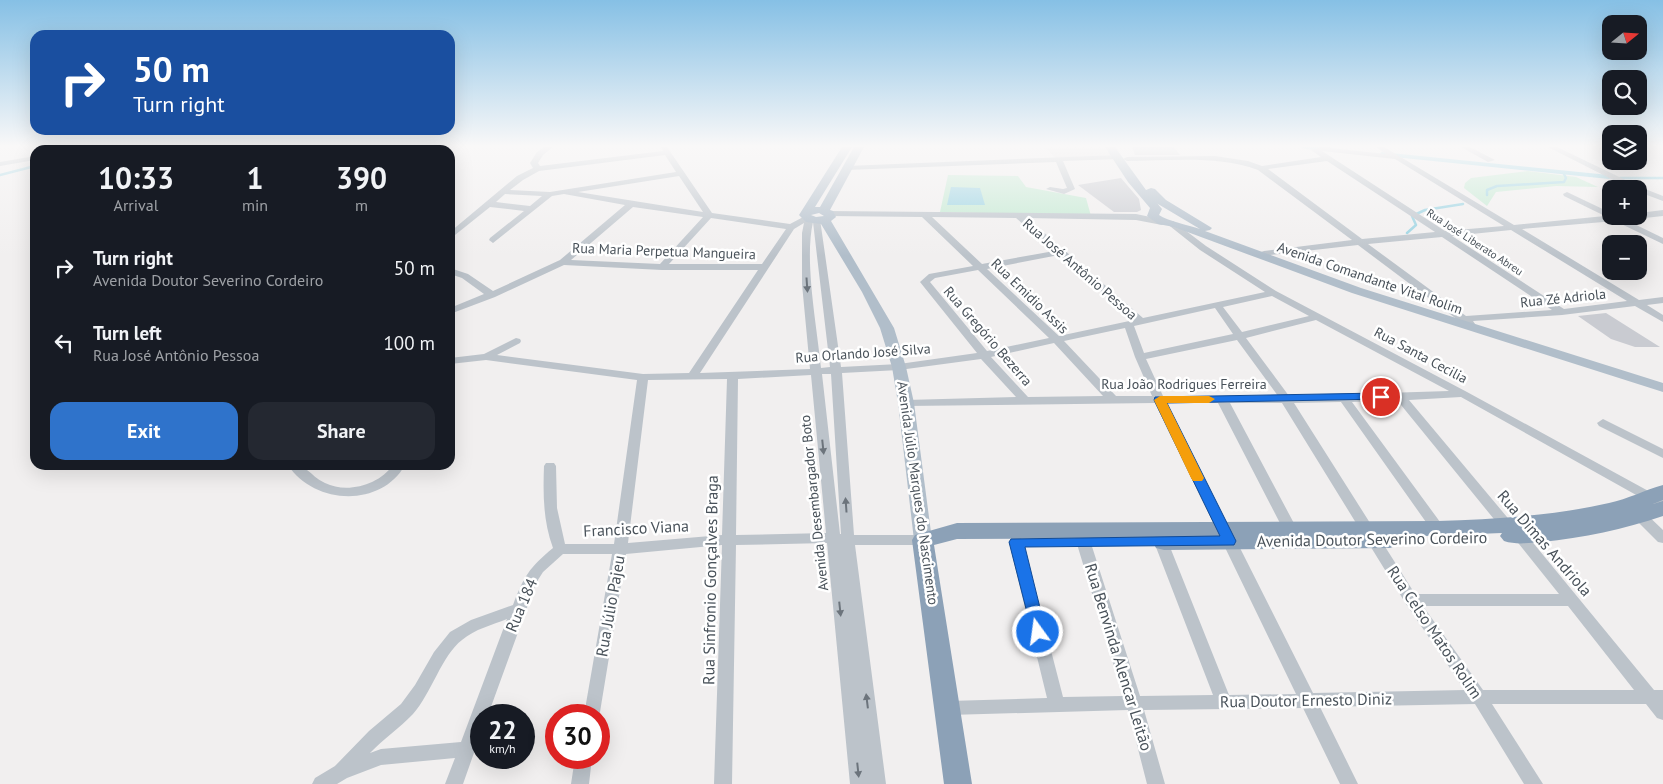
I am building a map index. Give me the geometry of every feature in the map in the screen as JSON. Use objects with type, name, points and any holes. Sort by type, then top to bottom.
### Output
[{"type":"highway","name":"Avenida Doutor Severino Cordeiro","points":[[923,540],[957,532],[1082,536],[1574,530],[1652,504]]},
{"type":"highway","name":"Avenida Doutor Severino Cordeiro","points":[[923,540],[960,544],[1016,542],[1082,536],[1161,542],[1290,529],[1369,534],[1438,529],[1513,531]]},
{"type":"highway","name":"Avenida Júlio Marques do Nascimento","points":[[923,540],[949,708],[958,784]]},
{"type":"main road","points":[[817,216],[831,184]]},
{"type":"main road","points":[[817,216],[837,184]]},
{"type":"main road","name":"Avenida Comandante Vital Rolim","points":[[1135,184],[1163,218],[1374,298],[1468,329],[1663,388]]},
{"type":"main road","name":"Avenida Comandante Vital Rolim","points":[[1144,184],[1172,208],[1184,213],[1189,218],[1221,236],[1264,254],[1467,322],[1663,378]]},
{"type":"main road","points":[[1163,218],[1172,208]]},
{"type":"main road","name":"Avenida Júlio Marques do Nascimento","points":[[817,216],[851,262],[887,328],[899,367],[906,403],[923,540]]},
{"type":"main road","points":[[1163,218],[1186,221],[1189,218]]},
{"type":"street","points":[[455,232],[513,184]]},
{"type":"street","points":[[503,192],[550,194],[618,184]]},
{"type":"street","points":[[687,184],[709,215]]},
{"type":"street","points":[[1050,189],[1064,192],[1072,189],[1070,184]]},
{"type":"street","points":[[1282,184],[1467,322]]},
{"type":"street","name":"Rua José Liberato Abreu","points":[[1363,184],[1562,312]]},
{"type":"street","points":[[1442,184],[1643,303],[1663,311]]},
{"type":"street","points":[[1452,184],[1525,227],[1643,303],[1663,319]]},
{"type":"street","points":[[564,192],[631,204],[791,227],[817,216],[1018,215],[1163,218]]},
{"type":"street","points":[[1647,193],[1663,200]]},
{"type":"street","points":[[493,240],[550,194]]},
{"type":"street","points":[[1567,194],[1602,212]]},
{"type":"street","points":[[488,204],[531,209]]},
{"type":"street","points":[[455,310],[563,262],[631,204]]},
{"type":"street","points":[[1647,215],[1663,213]]},
{"type":"street","points":[[662,266],[709,215]]},
{"type":"street","name":"Rua Emidio Assis","points":[[925,215],[1057,340],[1113,400]]},
{"type":"street","name":"Rua José Antônio Pessoa","points":[[1018,215],[1061,252],[1135,323],[1140,357],[1349,784]]},
{"type":"street","points":[[817,216],[836,371],[848,540],[877,784]]},
{"type":"street","name":"Avenida Desembargador Boto","points":[[817,216],[806,233],[806,259],[815,371],[859,784]]},
{"type":"street","points":[[1136,218],[1163,218]]},
{"type":"street","name":"Rua Santa Cecilia","points":[[1163,218],[1203,248],[1273,294],[1463,394],[1652,504],[1663,538]]},
{"type":"street","points":[[1264,254],[1361,242],[1445,236],[1602,218]]},
{"type":"street","points":[[1630,225],[1663,241]]},
{"type":"street","points":[[693,376],[791,227]]},
{"type":"street","name":"Rua Gregório Bezerra","points":[[1025,400],[984,355],[925,282],[932,276],[1061,252]]},
{"type":"street","points":[[806,259],[822,259]]},
{"type":"street","name":"Rua Maria Perpetua Mangueira","points":[[563,262],[764,268]]},
{"type":"street","points":[[455,273],[464,276],[492,295]]},
{"type":"street","name":"Rua Orlando José Silva","points":[[455,360],[486,358],[643,377],[733,376],[899,367],[984,355],[1273,294]]},
{"type":"street","name":"Rua Zé Adriola","points":[[1467,322],[1663,300]]},
{"type":"street","name":"Rua Celso Matos Rolim","points":[[1218,306],[1285,398],[1411,600],[1479,697],[1534,784]]},
{"type":"street","points":[[1140,357],[1240,336],[1316,317]]},
{"type":"street","points":[[486,358],[516,341]]},
{"type":"street","name":"Rua Sinfronio Gonçalves Braga","points":[[723,784],[733,376]]},
{"type":"street","name":"Rua Júlio Pajeu","points":[[594,704],[620,549],[643,377]]},
{"type":"street","name":"Rua João Rodrigues Ferreira","points":[[906,403],[1025,400],[1344,398],[1463,394]]},
{"type":"street","name":"Rua Dimas Andriola","points":[[1400,396],[1656,697],[1663,713]]},
{"type":"street","points":[[1344,398],[1438,529]]},
{"type":"street","points":[[1222,399],[1290,529]]},
{"type":"street","points":[[1603,423],[1663,454]]},
{"type":"street","points":[[550,466],[550,515],[553,532],[560,549]]},
{"type":"street","points":[[300,470],[322,487],[338,492],[353,491],[377,484],[390,477],[396,470]]},
{"type":"street","name":"Rua Benvinda Alencar Leitão","points":[[1082,536],[1134,704],[1156,784]]},
{"type":"street","name":"Francisco Viana","points":[[560,549],[620,549],[728,540],[832,538],[848,540],[923,540]]},
{"type":"street","points":[[1016,542],[1056,703]]},
{"type":"street","points":[[1161,542],[1224,702]]},
{"type":"street","name":"Rua 184","points":[[454,784],[529,581],[538,568],[560,549]]},
{"type":"street","points":[[1411,600],[1573,600]]},
{"type":"street","points":[[341,772],[375,736],[407,709],[421,690],[439,657],[455,636],[476,624],[518,609]]},
{"type":"street","name":"Rua Doutor Ernesto Diniz","points":[[949,708],[1056,703],[1134,704],[1479,697],[1656,697]]},
{"type":"street","points":[[321,784],[341,772],[381,757],[466,749]]},
{"type":"street","points":[[580,784],[582,769]]},
{"type":"green space","points":[[946,184],[1024,184],[1026,187],[1086,198],[1091,216],[940,212]]},
{"type":"green space","points":[[1465,184],[1590,184],[1598,187],[1556,186],[1496,192],[1487,206],[1464,188]]},
{"type":"water","points":[[951,187],[980,188],[985,205],[947,205]]},
{"type":"building","points":[[1126,184],[1139,199],[1141,210],[1137,212],[1114,212],[1078,185]]},
{"type":"building","points":[[1606,313],[1660,347],[1635,347],[1611,339],[1578,316]]},
{"type":"waterway","points":[[1487,195],[1487,190],[1497,186],[1537,184]]},
{"type":"waterway","points":[[1407,233],[1416,225],[1412,216],[1425,210],[1463,204]]},
{"type":"slow traffic","points":[[1197,478],[1160,400],[1209,399]]},
{"type":"route","points":[[1038,632],[1016,542],[1230,541],[1222,529],[1160,400],[1381,397]]}]
